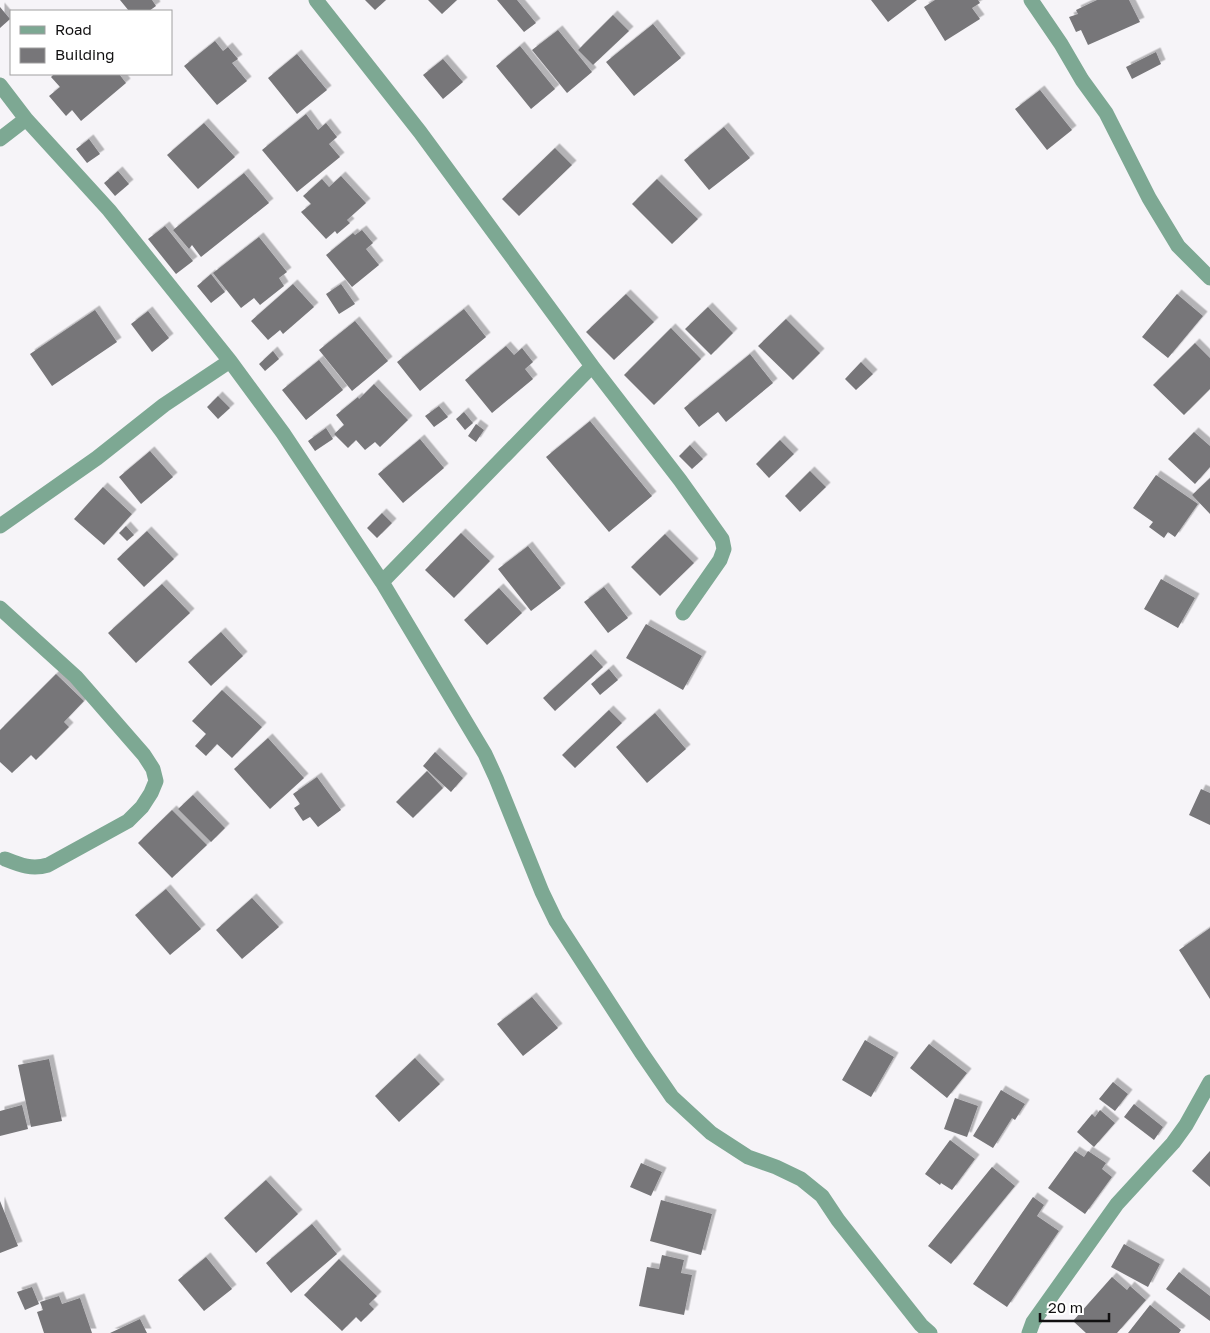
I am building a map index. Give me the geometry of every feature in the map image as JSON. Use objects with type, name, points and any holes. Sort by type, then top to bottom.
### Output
[{"type":"street","points":[[316,0],[420,132],[722,539],[724,549],[720,560],[683,613]]},
{"type":"street","points":[[1031,0],[1061,44],[1082,80],[1106,113],[1149,198],[1178,246],[1210,278]]},
{"type":"street","points":[[0,85],[26,119],[109,210],[230,361],[283,432],[382,582],[485,754],[542,892],[556,921],[672,1097],[711,1133],[748,1157],[776,1166],[801,1179],[822,1196],[838,1220],[921,1325],[930,1333]]},
{"type":"street","points":[[0,139],[26,119]]},
{"type":"street","points":[[0,526],[97,458],[164,405],[230,361]]},
{"type":"street","points":[[382,582],[592,366]]},
{"type":"street","points":[[0,608],[76,678],[144,755],[153,769],[156,781],[142,807],[128,821],[48,865],[39,868],[28,868],[5,859]]},
{"type":"street","points":[[1030,1333],[1033,1322],[1117,1204],[1186,1125],[1210,1082]]},
{"type":"building","points":[[120,0],[152,0],[156,6],[150,10],[128,10]]},
{"type":"building","points":[[365,0],[386,0],[375,10]]},
{"type":"building","points":[[428,0],[457,0],[442,14]]},
{"type":"building","points":[[497,0],[517,0],[536,23],[524,32]]},
{"type":"building","points":[[871,0],[917,0],[888,22]]},
{"type":"building","points":[[935,0],[978,0],[980,3],[972,8],[980,19],[945,41],[924,7]]},
{"type":"building","points":[[1097,0],[1129,0],[1140,22],[1088,45],[1081,30],[1076,32],[1069,17],[1078,14],[1076,10]]},
{"type":"building","points":[[0,7],[10,19],[0,28]]},
{"type":"building","points":[[613,15],[629,31],[593,65],[578,50]]},
{"type":"building","points":[[653,24],[681,58],[634,96],[606,62]]},
{"type":"building","points":[[558,30],[592,72],[567,93],[532,50]]},
{"type":"building","points":[[215,41],[223,51],[228,47],[238,59],[232,63],[247,81],[217,105],[184,66]]},
{"type":"building","points":[[520,46],[555,89],[531,109],[496,66]]},
{"type":"building","points":[[1156,52],[1161,64],[1132,79],[1126,67]]},
{"type":"building","points":[[297,54],[327,90],[297,114],[268,78]]},
{"type":"building","points":[[443,59],[463,82],[443,99],[423,75]]},
{"type":"building","points":[[53,75],[120,75],[126,83],[81,121],[72,110],[66,116],[49,96],[60,87],[51,77]]},
{"type":"building","points":[[1040,90],[1072,130],[1047,150],[1015,109]]},
{"type":"building","points":[[306,114],[318,130],[326,123],[337,137],[329,144],[340,157],[297,192],[262,150]]},
{"type":"building","points":[[204,123],[235,157],[198,189],[167,155]]},
{"type":"building","points":[[724,127],[750,158],[709,190],[684,160]]},
{"type":"building","points":[[89,139],[100,154],[87,163],[76,149]]},
{"type":"building","points":[[555,148],[572,165],[519,216],[502,199]]},
{"type":"building","points":[[118,171],[129,184],[115,196],[104,183]]},
{"type":"building","points":[[244,173],[269,203],[201,257],[192,245],[189,249],[173,230]]},
{"type":"building","points":[[341,176],[366,203],[347,220],[350,223],[337,234],[335,231],[326,239],[301,212],[311,204],[303,196],[322,179],[329,187]]},
{"type":"building","points":[[657,179],[698,219],[672,244],[632,204]]},
{"type":"building","points":[[165,226],[193,261],[176,274],[148,239]]},
{"type":"building","points":[[362,230],[373,243],[366,249],[379,265],[352,287],[326,255],[353,233],[355,235]]},
{"type":"building","points":[[259,237],[287,272],[279,278],[284,286],[260,305],[254,298],[241,308],[213,273]]},
{"type":"building","points":[[211,274],[225,292],[211,303],[197,286]]},
{"type":"building","points":[[293,284],[314,307],[283,334],[280,330],[268,340],[251,321]]},
{"type":"building","points":[[341,284],[355,304],[339,314],[326,294]]},
{"type":"building","points":[[626,294],[654,322],[614,360],[586,332]]},
{"type":"building","points":[[1177,294],[1203,316],[1168,358],[1142,337]]},
{"type":"building","points":[[708,307],[733,333],[711,355],[685,329]]},
{"type":"building","points":[[464,309],[486,337],[420,391],[397,362]]},
{"type":"building","points":[[95,310],[117,342],[52,386],[30,354]]},
{"type":"building","points":[[148,311],[169,338],[152,352],[131,324]]},
{"type":"building","points":[[786,319],[820,353],[793,380],[758,346]]},
{"type":"building","points":[[355,321],[388,361],[352,391],[319,350]]},
{"type":"building","points":[[671,328],[701,359],[654,405],[624,375]]},
{"type":"building","points":[[1195,343],[1210,358],[1210,389],[1184,415],[1153,385]]},
{"type":"building","points":[[506,346],[514,355],[522,348],[533,362],[525,369],[533,379],[492,413],[465,380]]},
{"type":"building","points":[[273,351],[279,359],[265,371],[259,364]]},
{"type":"building","points":[[750,354],[773,383],[726,422],[718,412],[699,427],[684,408]]},
{"type":"building","points":[[319,360],[343,390],[306,420],[282,390]]},
{"type":"building","points":[[861,362],[873,374],[856,390],[845,379]]},
{"type":"building","points":[[374,384],[408,420],[380,447],[375,442],[365,450],[356,440],[348,448],[334,434],[344,425],[336,415],[358,397],[359,399]]},
{"type":"building","points":[[218,396],[230,408],[218,419],[207,407]]},
{"type":"building","points":[[439,406],[448,417],[434,427],[425,416]]},
{"type":"building","points":[[464,412],[473,423],[465,430],[456,419]]},
{"type":"building","points":[[590,421],[652,496],[609,532],[546,457]]},
{"type":"building","points":[[476,424],[484,430],[476,442],[468,436]]},
{"type":"building","points":[[326,428],[333,439],[315,451],[308,441]]},
{"type":"building","points":[[1194,432],[1210,446],[1210,467],[1195,484],[1168,459]]},
{"type":"building","points":[[420,439],[444,468],[403,503],[378,474]]},
{"type":"building","points":[[780,440],[794,454],[769,478],[756,464]]},
{"type":"building","points":[[690,445],[703,459],[692,469],[679,456]]},
{"type":"building","points":[[150,451],[173,477],[141,504],[119,477]]},
{"type":"building","points":[[810,471],[826,487],[800,512],[785,496]]},
{"type":"building","points":[[1156,475],[1198,504],[1175,537],[1168,532],[1164,538],[1149,527],[1153,522],[1133,508]]},
{"type":"building","points":[[1210,478],[1210,514],[1192,495]]},
{"type":"building","points":[[103,487],[132,514],[104,545],[74,519]]},
{"type":"building","points":[[382,513],[392,523],[377,538],[367,528]]},
{"type":"building","points":[[126,526],[134,535],[127,541],[119,533]]},
{"type":"building","points":[[147,531],[174,559],[144,587],[117,559]]},
{"type":"building","points":[[461,533],[490,561],[454,598],[425,570]]},
{"type":"building","points":[[665,534],[694,563],[660,596],[631,567]]},
{"type":"building","points":[[528,546],[561,588],[531,611],[498,569]]},
{"type":"building","points":[[1161,579],[1195,598],[1178,628],[1144,609]]},
{"type":"building","points":[[162,584],[190,613],[136,663],[108,633]]},
{"type":"building","points":[[604,587],[628,618],[608,633],[584,602]]},
{"type":"building","points":[[499,588],[522,613],[487,645],[464,620]]},
{"type":"building","points":[[646,624],[702,656],[683,690],[626,658]]},
{"type":"building","points":[[221,632],[243,656],[211,686],[188,662]]},
{"type":"building","points":[[591,654],[603,667],[555,711],[543,698]]},
{"type":"building","points":[[609,669],[618,680],[600,695],[591,684]]},
{"type":"building","points":[[56,674],[84,701],[64,722],[69,727],[36,760],[31,755],[12,773],[0,762],[0,730]]},
{"type":"building","points":[[222,690],[262,727],[232,758],[217,744],[206,756],[195,746],[206,734],[192,721]]},
{"type":"building","points":[[609,710],[622,723],[575,768],[562,755]]},
{"type":"building","points":[[655,713],[686,749],[647,783],[616,747]]},
{"type":"building","points":[[268,738],[304,778],[270,809],[234,769]]},
{"type":"building","points":[[435,752],[463,778],[451,792],[423,766]]},
{"type":"building","points":[[427,771],[443,788],[413,818],[396,802]]},
{"type":"building","points":[[317,777],[341,810],[318,827],[310,817],[303,821],[294,808],[300,804],[293,794]]},
{"type":"building","points":[[1201,789],[1210,793],[1210,825],[1189,815]]},
{"type":"building","points":[[193,795],[225,828],[211,842],[178,809]]},
{"type":"building","points":[[172,810],[207,845],[172,878],[138,843]]},
{"type":"building","points":[[166,889],[201,929],[170,955],[135,915]]},
{"type":"building","points":[[252,898],[279,927],[242,959],[216,930]]},
{"type":"building","points":[[1210,928],[1210,999],[1179,950]]},
{"type":"building","points":[[532,997],[558,1028],[523,1056],[497,1024]]},
{"type":"building","points":[[865,1040],[894,1057],[871,1097],[842,1080]]},
{"type":"building","points":[[929,1044],[967,1073],[947,1098],[910,1068]]},
{"type":"building","points":[[415,1058],[440,1084],[399,1122],[375,1096]]},
{"type":"building","points":[[49,1059],[62,1121],[31,1127],[18,1065]]},
{"type":"building","points":[[1113,1082],[1128,1094],[1115,1111],[1099,1099]]},
{"type":"building","points":[[1001,1090],[1025,1104],[1015,1120],[1012,1118],[993,1148],[973,1136]]},
{"type":"building","points":[[955,1098],[978,1106],[967,1137],[944,1129]]},
{"type":"building","points":[[1134,1104],[1163,1127],[1154,1140],[1124,1117]]},
{"type":"building","points":[[22,1105],[28,1129],[0,1136],[0,1111]]},
{"type":"building","points":[[1100,1110],[1115,1123],[1094,1147],[1077,1132],[1092,1114],[1095,1117]]},
{"type":"building","points":[[950,1140],[975,1159],[952,1190],[941,1183],[940,1185],[925,1174]]},
{"type":"building","points":[[1075,1151],[1084,1157],[1088,1151],[1106,1163],[1102,1169],[1112,1177],[1085,1214],[1048,1188]]},
{"type":"building","points":[[1210,1151],[1210,1187],[1192,1171]]},
{"type":"building","points":[[641,1163],[662,1172],[651,1196],[630,1187]]},
{"type":"building","points":[[992,1167],[1015,1186],[951,1264],[928,1246]]},
{"type":"building","points":[[266,1180],[298,1214],[256,1253],[224,1218]]},
{"type":"building","points":[[1033,1197],[1044,1205],[1037,1216],[1059,1231],[1007,1307],[973,1284]]},
{"type":"building","points":[[661,1200],[712,1214],[701,1255],[650,1241]]},
{"type":"building","points":[[0,1201],[18,1246],[0,1253]]},
{"type":"building","points":[[312,1224],[337,1254],[291,1293],[266,1263]]},
{"type":"building","points":[[1124,1244],[1160,1264],[1148,1287],[1111,1267]]},
{"type":"building","points":[[662,1255],[684,1260],[681,1273],[692,1275],[684,1315],[639,1306],[647,1267],[659,1269]]},
{"type":"building","points":[[206,1257],[232,1289],[204,1311],[178,1280]]},
{"type":"building","points":[[339,1259],[377,1296],[369,1304],[374,1309],[361,1322],[356,1317],[342,1331],[304,1295]]},
{"type":"building","points":[[1179,1272],[1210,1296],[1210,1321],[1166,1289]]},
{"type":"building","points":[[1112,1277],[1127,1290],[1130,1286],[1146,1300],[1117,1333],[1086,1333],[1073,1321]]},
{"type":"building","points":[[32,1287],[39,1304],[25,1310],[17,1292]]},
{"type":"building","points":[[59,1296],[62,1304],[80,1298],[92,1333],[44,1333],[37,1312],[43,1310],[40,1302]]},
{"type":"building","points":[[1150,1305],[1181,1330],[1179,1333],[1128,1333]]},
{"type":"building","points":[[140,1319],[147,1333],[110,1333]]}]
